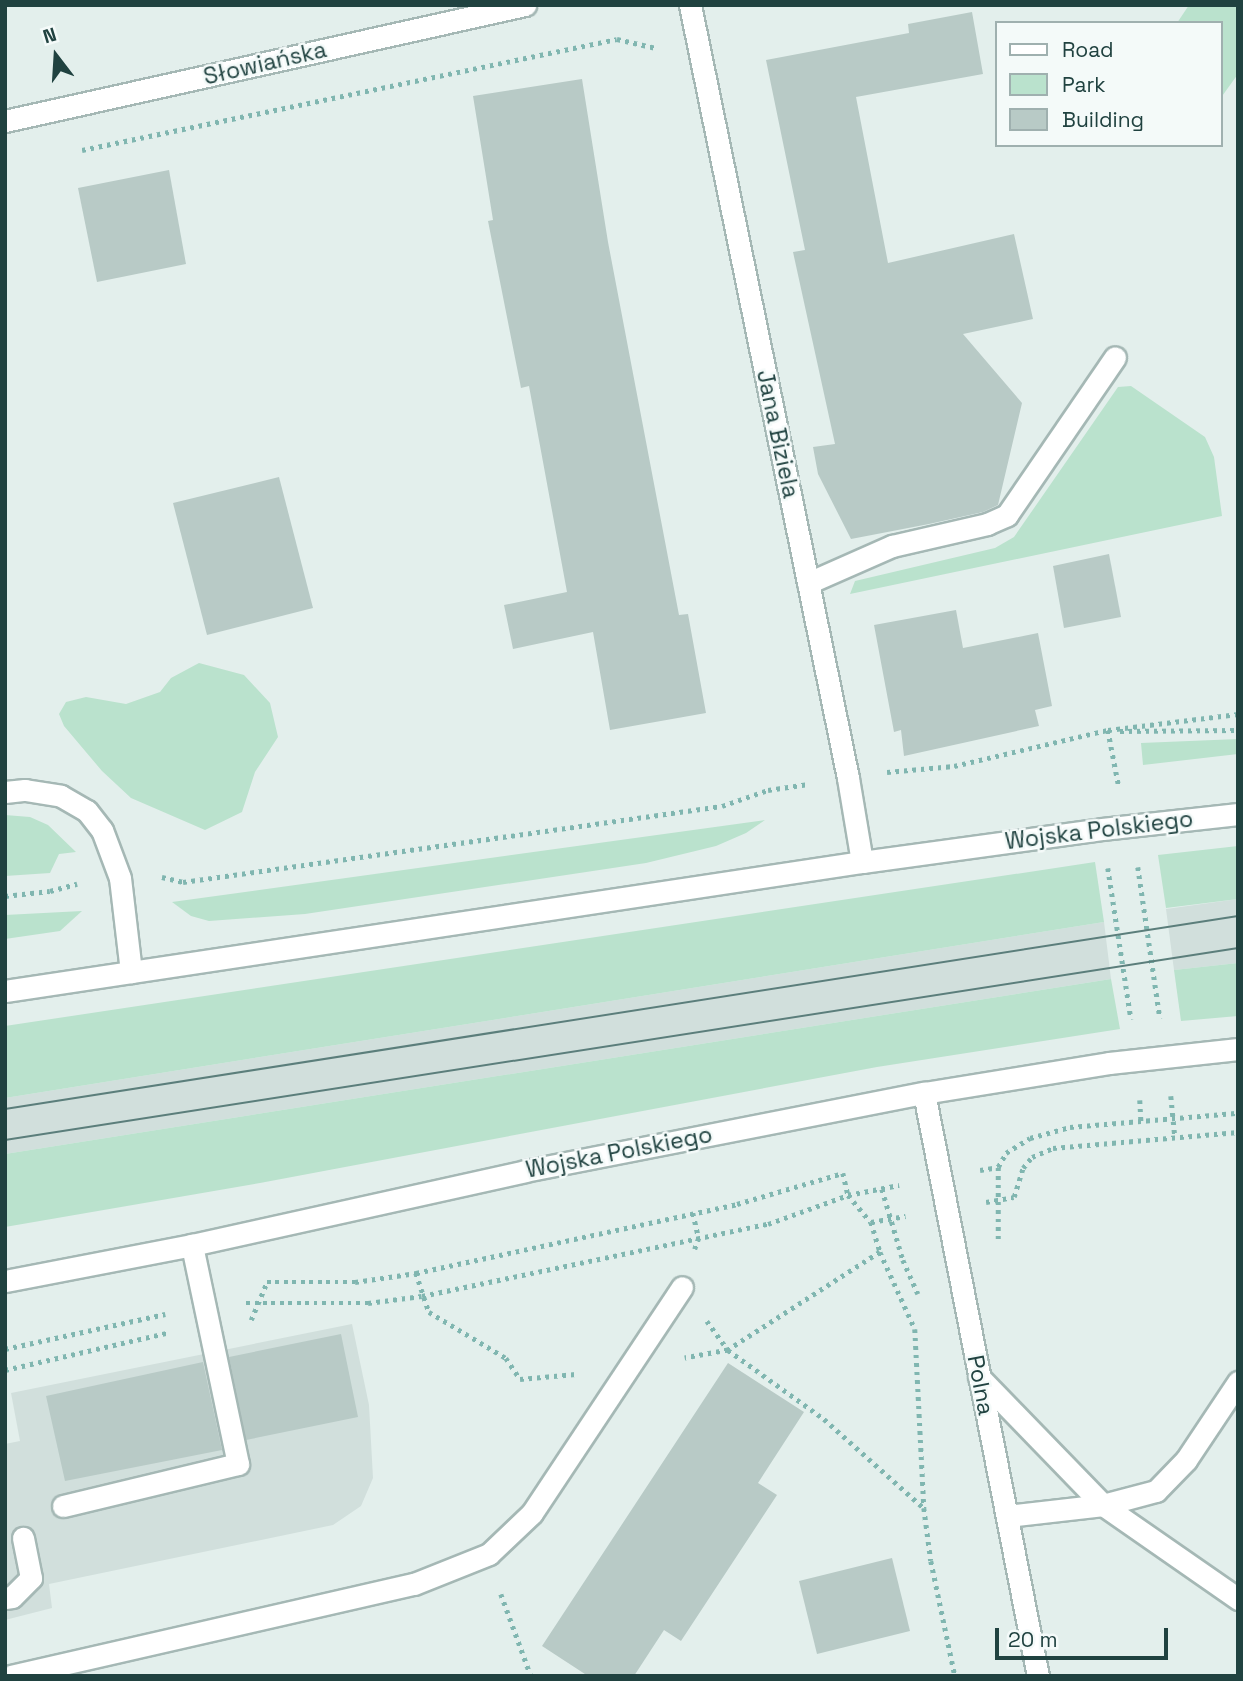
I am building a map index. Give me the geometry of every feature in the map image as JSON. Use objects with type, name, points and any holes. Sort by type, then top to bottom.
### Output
[{"type":"street","name":"Słowiańska","points":[[5,121],[525,5]]},
{"type":"street","name":"Jana Biziela","points":[[690,5],[862,862]]},
{"type":"street","points":[[808,583],[892,546],[987,524],[1007,515],[1115,357]]},
{"type":"street","points":[[5,792],[25,790],[61,796],[87,811],[103,830],[120,878],[131,972]]},
{"type":"street","name":"Wojska Polskiego","points":[[5,991],[862,862],[1102,828],[1238,814]]},
{"type":"street","name":"Wojska Polskiego","points":[[5,1282],[525,1171],[924,1093],[1137,1059],[1238,1049]]},
{"type":"street","name":"Polna","points":[[924,1093],[1038,1676]]},
{"type":"street","points":[[63,1506],[238,1464],[209,1314],[192,1244]]},
{"type":"street","points":[[11,1676],[414,1584],[489,1555],[532,1513],[682,1287]]},
{"type":"street","points":[[979,1377],[1103,1505],[1238,1599]]},
{"type":"street","points":[[1007,1516],[1103,1505],[1156,1490],[1231,1408],[1238,1382]]},
{"type":"street","points":[[5,1598],[12,1597],[31,1578],[23,1538]]},
{"type":"path","points":[[73,152],[617,39],[660,49],[697,41]]},
{"type":"path","points":[[906,770],[954,766],[1108,730],[1238,714]]},
{"type":"path","points":[[1108,730],[1158,733],[1238,730]]},
{"type":"path","points":[[1108,730],[1114,771],[1132,825],[1175,1137]]},
{"type":"path","points":[[1114,771],[1102,828],[1137,1059],[1141,1121]]},
{"type":"path","points":[[156,875],[183,882],[722,806],[785,788]]},
{"type":"path","points":[[5,896],[50,891],[80,883]]},
{"type":"path","points":[[5,1370],[260,1302],[368,1303],[422,1296],[768,1224],[848,1195],[940,1175],[998,1167],[1006,1153],[1030,1138],[1070,1127],[1238,1113]]},
{"type":"path","points":[[871,1222],[1014,1197],[1023,1168],[1032,1157],[1054,1148],[1238,1132]]},
{"type":"path","points":[[5,1349],[209,1314],[250,1322],[267,1282],[355,1282],[416,1273],[737,1204]]},
{"type":"path","points":[[880,1252],[915,1329],[924,1508],[931,1562],[955,1676]]},
{"type":"path","points":[[682,1287],[728,1350],[824,1419],[924,1508]]},
{"type":"path","points":[[489,1555],[531,1676]]},
{"type":"shaded area","points":[[1238,899],[1238,963],[1174,970],[1166,909]]},
{"type":"shaded area","points":[[1104,922],[1111,979],[5,1154],[5,1098]]},
{"type":"shaded area","points":[[352,1324],[369,1405],[373,1478],[361,1506],[333,1525],[49,1584],[52,1608],[5,1620],[5,1444],[20,1441],[11,1393]]},
{"type":"green space","points":[[1189,5],[1238,5],[1238,74],[1222,96],[1222,21],[1178,21]]},
{"type":"green space","points":[[1131,386],[1205,437],[1214,457],[1222,516],[850,594],[855,581],[995,548],[1014,537],[1118,387]]},
{"type":"green space","points":[[199,663],[244,675],[270,703],[278,737],[255,772],[242,812],[205,830],[131,798],[102,771],[64,726],[59,714],[66,702],[86,697],[126,704],[160,692],[171,678]]},
{"type":"green space","points":[[1238,739],[1238,754],[1143,765],[1141,743]]},
{"type":"green space","points":[[5,815],[30,817],[48,825],[76,852],[59,854],[50,873],[5,876]]},
{"type":"green space","points":[[765,820],[746,833],[716,846],[646,863],[305,914],[209,921],[191,916],[172,902]]},
{"type":"green space","points":[[1238,846],[1238,899],[1166,908],[1158,855]]},
{"type":"green space","points":[[1095,862],[1104,922],[5,1098],[5,1026]]},
{"type":"green space","points":[[82,911],[60,931],[5,939],[5,915]]},
{"type":"green space","points":[[1238,963],[1238,1016],[1181,1021],[1174,970]]},
{"type":"green space","points":[[1111,979],[1120,1029],[877,1067],[260,1183],[5,1227],[5,1154]]},
{"type":"building","points":[[972,12],[983,74],[856,97],[888,263],[1014,234],[1033,319],[963,334],[1022,403],[998,505],[983,512],[851,539],[818,474],[813,447],[835,444],[793,252],[805,250],[766,60],[909,33],[908,24]]},
{"type":"building","points":[[582,79],[608,242],[679,615],[688,614],[706,713],[610,730],[593,632],[513,649],[504,605],[567,592],[529,386],[521,388],[488,221],[493,220],[473,96]]},
{"type":"building","points":[[169,170],[186,264],[97,282],[78,188]]},
{"type":"building","points":[[279,477],[313,608],[207,635],[173,503]]},
{"type":"building","points":[[1109,554],[1121,617],[1064,628],[1053,566]]},
{"type":"building","points":[[956,610],[963,648],[1038,633],[1052,706],[1035,710],[1039,726],[904,756],[901,730],[894,732],[874,625]]},
{"type":"building","points":[[341,1334],[358,1417],[246,1440],[229,1357]]},
{"type":"building","points":[[203,1362],[222,1450],[65,1481],[46,1396]]},
{"type":"building","points":[[728,1363],[804,1412],[758,1483],[777,1495],[681,1641],[664,1630],[634,1676],[588,1676],[542,1646]]},
{"type":"building","points":[[892,1558],[910,1631],[817,1654],[799,1581]]},
{"type":"tram line","points":[[5,1109],[1238,916]]},
{"type":"tram line","points":[[5,1140],[1238,948]]}]
